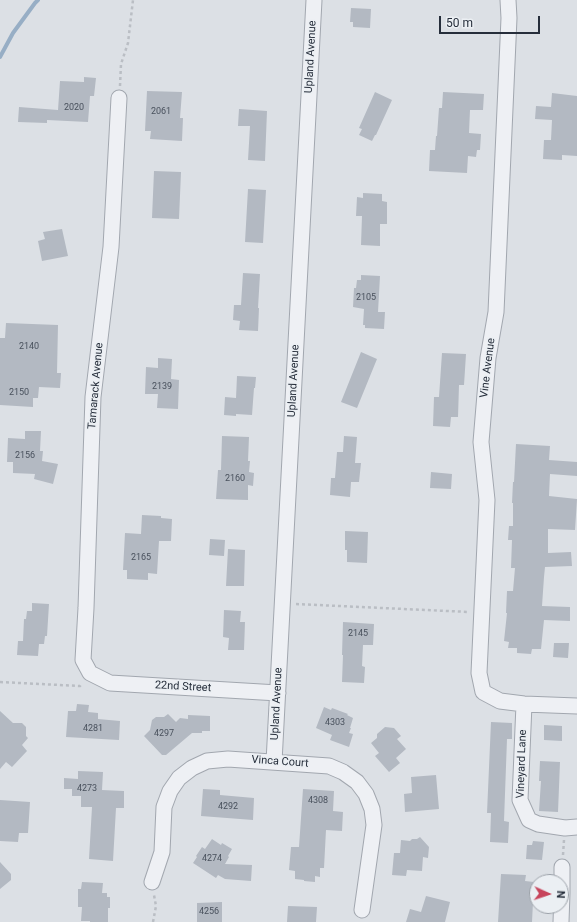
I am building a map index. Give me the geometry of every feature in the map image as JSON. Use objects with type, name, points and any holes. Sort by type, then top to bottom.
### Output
[{"type":"street","name":"Upland Avenue","points":[[274,762],[314,0]]},
{"type":"street","name":"Vine Avenue","points":[[508,0],[509,26],[496,312],[487,365],[481,442],[487,500],[479,673],[483,692],[500,701],[524,704]]},
{"type":"street","name":"Tamarack Avenue","points":[[90,673],[83,660],[93,397],[111,247],[119,98]]},
{"type":"street","name":"22nd Street","points":[[90,673],[110,683],[278,693]]},
{"type":"street","points":[[524,704],[577,706]]},
{"type":"street","name":"Vineyard Lane","points":[[524,704],[520,800],[529,820],[538,824],[571,827]]},
{"type":"street","name":"Vinca Court","points":[[152,882],[162,852],[164,807],[170,791],[179,778],[192,768],[206,761],[228,758],[328,766],[343,772],[357,782],[366,794],[372,809],[374,825],[362,910]]},
{"type":"street","points":[[561,922],[562,867]]},
{"type":"path","points":[[119,98],[121,64],[128,43],[134,0]]},
{"type":"path","points":[[283,604],[482,613]]},
{"type":"path","points":[[0,682],[80,686],[90,673]]},
{"type":"path","points":[[562,867],[571,827]]},
{"type":"path","points":[[152,882],[156,906],[154,922]]},
{"type":"building","points":[[351,8],[371,9],[370,28],[353,27],[353,22],[350,22]]},
{"type":"building","points":[[84,77],[96,78],[94,96],[90,96],[88,122],[47,120],[47,123],[18,122],[19,107],[58,110],[60,81],[84,82]]},
{"type":"building","points":[[147,91],[182,92],[180,118],[183,118],[182,141],[150,139],[151,131],[145,131]]},
{"type":"building","points":[[375,92],[392,100],[372,141],[359,135],[362,129],[359,128]]},
{"type":"building","points":[[443,92],[484,94],[483,110],[470,110],[469,133],[481,134],[480,150],[477,150],[476,157],[468,156],[467,173],[429,171],[430,150],[435,150],[439,108],[442,108]]},
{"type":"building","points":[[552,93],[577,96],[577,156],[562,155],[562,160],[543,159],[544,140],[551,140],[552,120],[535,119],[536,106],[551,107]]},
{"type":"building","points":[[239,109],[267,111],[265,161],[248,160],[250,126],[238,126]]},
{"type":"building","points":[[154,171],[181,172],[179,219],[152,218]]},
{"type":"building","points":[[248,189],[266,190],[263,243],[245,242]]},
{"type":"building","points":[[363,193],[382,194],[382,201],[387,202],[387,224],[380,224],[380,246],[361,245],[362,216],[356,216],[357,197],[363,198]]},
{"type":"building","points":[[62,229],[68,256],[42,261],[38,241],[45,239],[43,232]]},
{"type":"building","points":[[243,273],[260,274],[258,331],[239,330],[240,321],[233,320],[234,305],[241,305]]},
{"type":"building","points":[[361,275],[380,276],[378,312],[385,312],[384,329],[365,328],[365,325],[363,325],[364,309],[353,307],[354,288],[356,288],[357,280],[361,280]]},
{"type":"building","points":[[6,323],[58,325],[57,373],[61,373],[60,388],[39,387],[38,398],[33,398],[33,407],[0,405],[0,338],[5,338]]},
{"type":"building","points":[[361,352],[377,359],[357,408],[341,402]]},
{"type":"building","points":[[442,353],[466,354],[464,385],[459,385],[458,417],[451,417],[450,427],[433,426],[434,397],[439,397]]},
{"type":"building","points":[[158,358],[172,359],[171,379],[179,380],[178,409],[157,408],[158,394],[145,394],[146,367],[158,368]]},
{"type":"building","points":[[237,376],[256,377],[252,415],[224,415],[225,397],[236,398]]},
{"type":"building","points":[[25,431],[41,431],[40,451],[43,451],[42,461],[58,464],[53,484],[34,479],[35,474],[13,473],[13,462],[7,462],[8,438],[25,439]]},
{"type":"building","points":[[222,436],[249,437],[249,472],[254,473],[253,486],[248,485],[248,500],[216,499],[218,470],[221,470]]},
{"type":"building","points":[[344,436],[357,437],[355,463],[361,463],[359,482],[351,482],[350,497],[330,495],[331,478],[335,478],[337,452],[343,452]]},
{"type":"building","points":[[516,444],[550,446],[549,460],[577,462],[577,476],[550,474],[549,496],[577,499],[575,530],[548,529],[548,553],[571,552],[572,566],[545,567],[542,606],[570,607],[570,621],[544,620],[541,649],[532,649],[531,654],[517,653],[517,648],[508,648],[509,642],[504,641],[507,613],[507,591],[513,591],[515,568],[511,568],[512,540],[508,540],[509,526],[513,526],[512,503]]},
{"type":"building","points":[[431,472],[452,474],[451,489],[430,488]]},
{"type":"building","points":[[142,515],[161,516],[161,518],[172,519],[171,541],[159,541],[157,574],[148,573],[148,580],[127,579],[127,570],[123,570],[125,533],[141,534]]},
{"type":"building","points":[[345,531],[368,532],[367,563],[347,562],[347,550],[345,550]]},
{"type":"building","points":[[210,539],[225,540],[224,556],[209,555]]},
{"type":"building","points":[[228,549],[245,550],[244,586],[226,586]]},
{"type":"building","points":[[32,603],[49,604],[47,636],[45,636],[44,644],[39,644],[38,656],[17,655],[18,641],[23,641],[24,619],[26,619],[27,611],[32,611]]},
{"type":"building","points":[[224,610],[241,611],[240,622],[245,622],[244,650],[228,650],[229,638],[223,637]]},
{"type":"building","points":[[343,622],[374,624],[373,645],[363,645],[362,666],[365,667],[364,683],[342,682]]},
{"type":"building","points":[[554,643],[569,643],[568,658],[553,657]]},
{"type":"building","points":[[77,704],[89,705],[88,712],[98,713],[98,719],[120,721],[119,740],[66,737],[68,711],[76,711]]},
{"type":"building","points":[[324,707],[331,710],[332,708],[348,714],[347,715],[353,718],[349,733],[353,734],[349,747],[330,740],[332,735],[316,728]]},
{"type":"building","points":[[0,711],[13,723],[22,723],[26,727],[26,736],[28,738],[22,745],[27,751],[12,767],[6,762],[0,769]]},
{"type":"building","points":[[168,714],[176,722],[180,718],[188,719],[188,715],[210,716],[210,731],[192,733],[166,755],[162,755],[144,736],[150,730],[152,720],[156,717],[164,717]]},
{"type":"building","points":[[491,722],[512,723],[512,739],[507,739],[504,821],[509,822],[508,843],[490,842],[491,813],[487,813]]},
{"type":"building","points":[[544,725],[562,726],[562,741],[544,740]]},
{"type":"building","points":[[385,727],[394,728],[401,736],[397,739],[406,749],[396,758],[400,763],[389,772],[375,756],[379,753],[371,743],[377,738],[377,734]]},
{"type":"building","points":[[540,761],[560,762],[558,812],[539,811],[541,781],[539,781]]},
{"type":"building","points":[[78,771],[103,772],[102,790],[124,791],[124,808],[116,808],[113,861],[89,859],[92,807],[81,807],[81,796],[72,796],[72,789],[64,789],[64,778],[78,779]]},
{"type":"building","points":[[436,775],[439,809],[405,812],[404,794],[412,793],[411,777]]},
{"type":"building","points":[[203,789],[220,790],[220,795],[254,798],[253,820],[201,816]]},
{"type":"building","points":[[303,789],[334,791],[333,811],[343,812],[342,831],[326,830],[324,868],[320,868],[320,877],[315,876],[315,882],[295,879],[295,871],[289,870],[291,847],[299,847]]},
{"type":"building","points":[[0,800],[30,802],[28,833],[19,833],[18,842],[0,841]]},
{"type":"building","points":[[420,837],[429,847],[428,858],[423,857],[422,871],[407,870],[406,876],[392,875],[394,853],[400,853],[401,840],[410,841]]},
{"type":"building","points":[[212,839],[221,845],[222,843],[232,849],[225,864],[252,865],[251,881],[225,879],[218,875],[216,878],[193,863],[202,847],[205,849]]},
{"type":"building","points":[[533,841],[544,842],[542,860],[526,859],[527,845],[532,845]]},
{"type":"building","points":[[0,862],[11,874],[11,880],[0,889]]},
{"type":"building","points":[[501,874],[526,875],[525,881],[529,881],[529,914],[532,914],[532,922],[498,922]]},
{"type":"building","points":[[82,882],[103,883],[102,893],[107,893],[107,897],[110,897],[108,922],[81,921],[82,907],[78,907],[78,889],[81,889]]},
{"type":"building","points":[[426,896],[450,902],[445,922],[406,922],[410,909],[421,912]]},
{"type":"building","points":[[222,902],[222,922],[197,922],[197,903]]},
{"type":"building","points":[[288,906],[317,907],[316,922],[287,922]]},
{"type":"waterway","points":[[0,57],[13,33],[38,0]]}]
